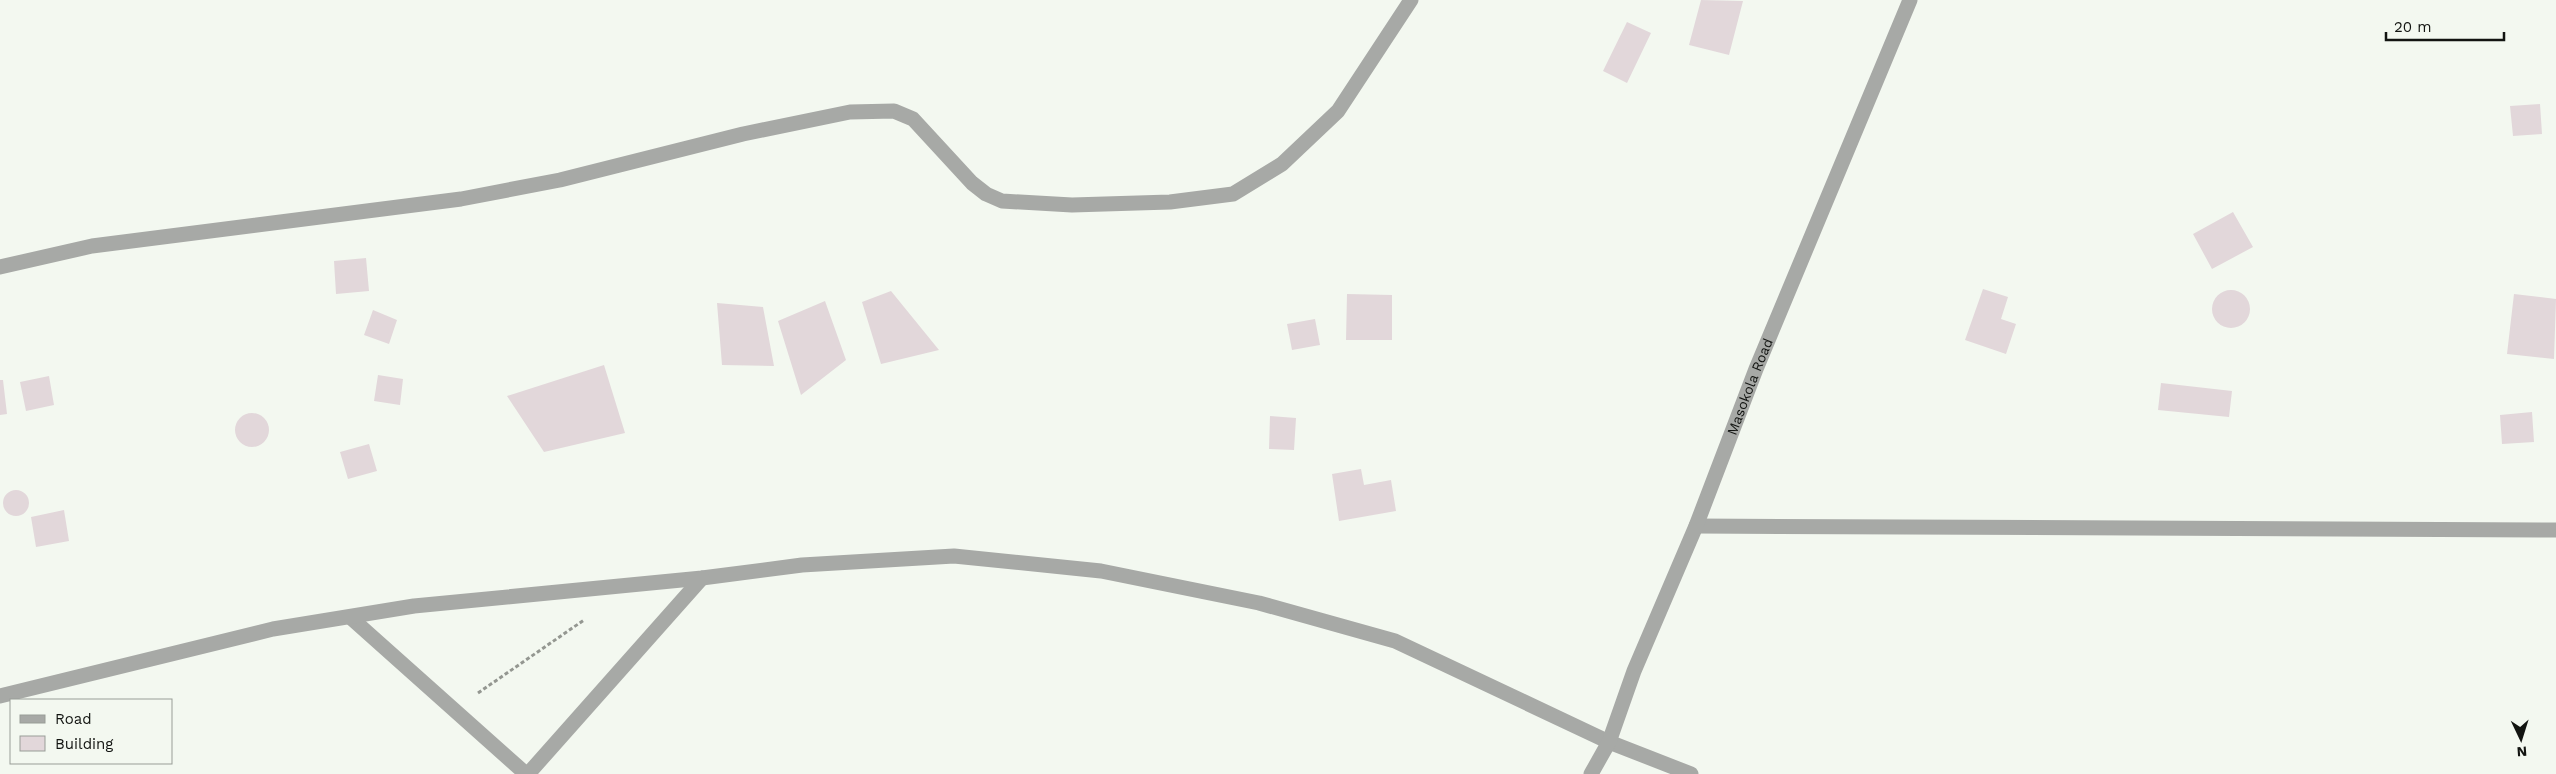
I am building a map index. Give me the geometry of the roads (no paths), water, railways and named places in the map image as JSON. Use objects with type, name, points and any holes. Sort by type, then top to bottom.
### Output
[{"type":"street","points":[[0,267],[92,246],[462,200],[560,180],[743,134],[850,112],[894,111],[913,119],[972,183],[986,194],[1002,201],[1072,205],[1150,203],[1233,194],[1282,164],[1338,111],[1411,0]]},
{"type":"street","name":"Masokola Road","points":[[1591,774],[1610,742],[1634,670],[1696,526],[1756,369],[1910,0]]},
{"type":"street","points":[[1696,526],[2556,530]]},
{"type":"street","points":[[0,696],[273,629],[414,606],[702,578],[802,565],[954,556],[1102,571],[1259,603],[1395,641],[1610,742],[1692,774]]},
{"type":"street","points":[[350,617],[527,774],[702,578]]}]
